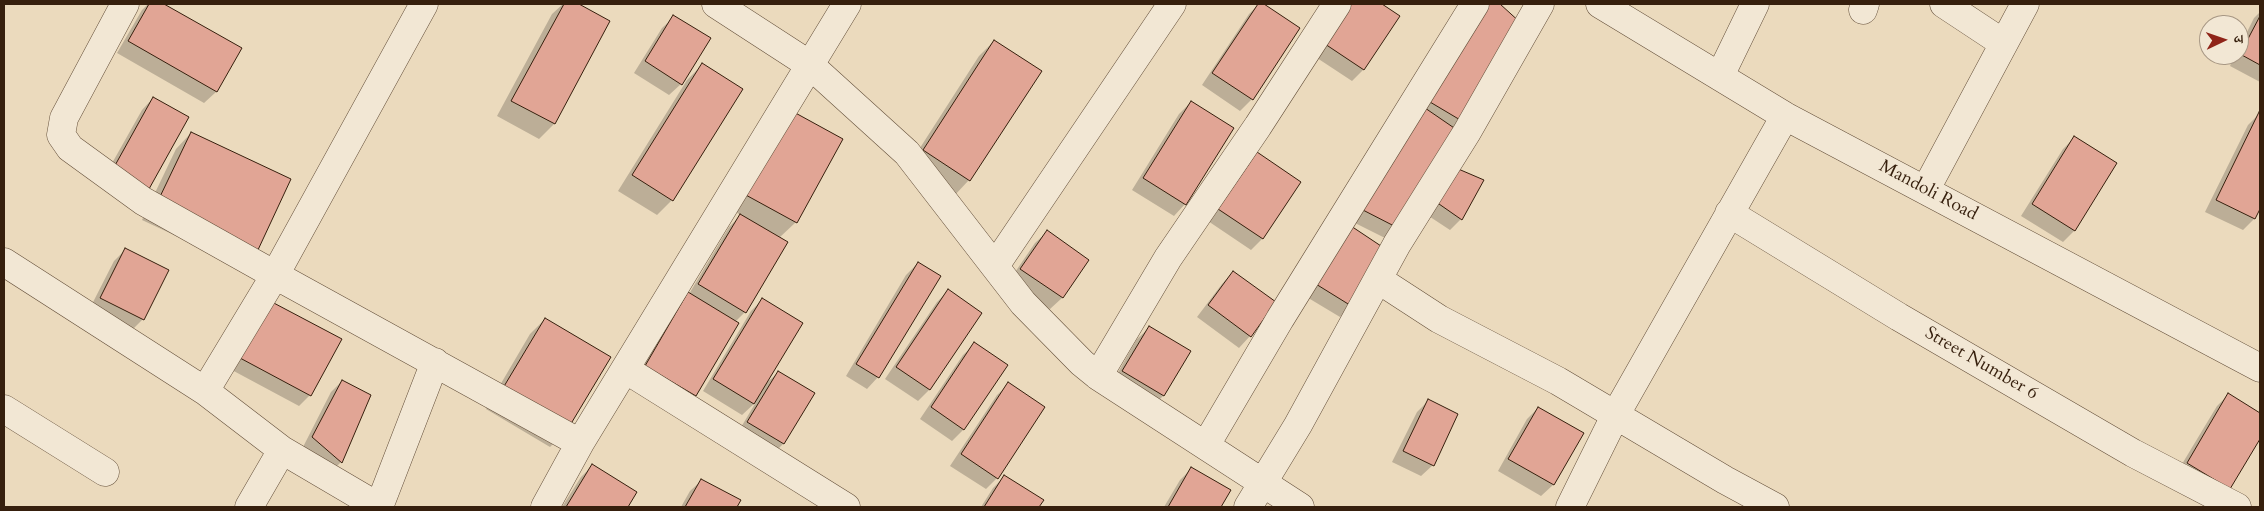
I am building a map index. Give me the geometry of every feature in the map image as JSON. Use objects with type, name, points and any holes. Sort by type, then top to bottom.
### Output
[{"type":"street","points":[[125,4],[64,118],[61,135],[70,148],[143,201],[580,443]]},
{"type":"street","points":[[205,391],[275,275],[424,4]]},
{"type":"street","points":[[716,4],[810,64],[907,153],[1023,303],[1098,376],[1300,507]]},
{"type":"street","points":[[545,507],[580,443],[847,4]]},
{"type":"street","points":[[995,266],[1172,4]]},
{"type":"street","points":[[1098,376],[1168,258],[1258,126],[1337,4]]},
{"type":"street","points":[[1206,445],[1280,319],[1475,4]]},
{"type":"street","points":[[1248,507],[1302,417],[1379,280],[1397,244],[1467,132],[1540,4]]},
{"type":"street","name":"Mandoli Road","points":[[1600,4],[1784,116],[1926,189],[2260,368]]},
{"type":"street","points":[[1720,76],[1755,4]]},
{"type":"street","points":[[1944,4],[2002,43]]},
{"type":"street","points":[[1926,189],[2002,43],[2025,4]]},
{"type":"street","points":[[1570,507],[1616,414],[1784,116]]},
{"type":"street","name":"Street Number 6","points":[[1729,214],[1899,317],[2124,448],[2237,507]]},
{"type":"street","points":[[4,262],[205,391],[282,450],[379,507],[435,362]]},
{"type":"street","points":[[1379,280],[1439,319],[1616,414],[1725,480],[1775,507]]},
{"type":"street","points":[[625,369],[846,507]]},
{"type":"street","points":[[4,409],[105,472]]},
{"type":"street","points":[[249,507],[282,450]]},
{"type":"building","points":[[149,4],[164,4],[242,48],[217,92],[128,41]]},
{"type":"building","points":[[564,4],[579,4],[610,21],[555,124],[511,101]]},
{"type":"building","points":[[1258,4],[1264,4],[1300,28],[1253,100],[1212,73]]},
{"type":"building","points":[[1351,4],[1382,4],[1400,16],[1364,70],[1325,44]]},
{"type":"building","points":[[1485,4],[1500,4],[1522,24],[1467,124],[1430,102]]},
{"type":"building","points":[[673,15],[711,38],[682,85],[645,61]]},
{"type":"building","points":[[2260,16],[2260,65],[2249,59],[2249,37]]},
{"type":"building","points":[[994,40],[1042,71],[970,181],[923,150]]},
{"type":"building","points":[[702,63],[743,89],[673,201],[632,175]]},
{"type":"building","points":[[153,97],[189,117],[149,189],[113,169]]},
{"type":"building","points":[[1191,101],[1234,128],[1186,205],[1143,178]]},
{"type":"building","points":[[1425,108],[1460,132],[1398,228],[1359,208]]},
{"type":"building","points":[[790,110],[843,139],[797,223],[744,194]]},
{"type":"building","points":[[2259,112],[2260,209],[2255,219],[2216,200]]},
{"type":"building","points":[[191,132],[291,179],[257,252],[156,205]]},
{"type":"building","points":[[2074,136],[2117,163],[2075,231],[2032,204]]},
{"type":"building","points":[[1257,152],[1301,182],[1263,239],[1218,209]]},
{"type":"building","points":[[1449,165],[1484,180],[1462,220],[1429,197]]},
{"type":"building","points":[[740,214],[788,242],[746,313],[698,284]]},
{"type":"building","points":[[1348,224],[1384,248],[1353,307],[1311,281]]},
{"type":"building","points":[[1047,230],[1089,260],[1063,298],[1020,269]]},
{"type":"building","points":[[125,248],[169,270],[144,320],[100,298]]},
{"type":"building","points":[[918,262],[941,276],[879,378],[856,364]]},
{"type":"building","points":[[1233,271],[1276,302],[1251,337],[1208,305]]},
{"type":"building","points":[[948,289],[982,313],[930,390],[896,367]]},
{"type":"building","points":[[688,292],[739,323],[696,396],[645,366]]},
{"type":"building","points":[[762,298],[803,323],[754,404],[713,379]]},
{"type":"building","points":[[270,301],[342,339],[311,396],[240,358]]},
{"type":"building","points":[[545,318],[611,357],[566,432],[500,393]]},
{"type":"building","points":[[1149,326],[1191,351],[1164,396],[1122,371]]},
{"type":"building","points":[[974,342],[1008,365],[964,430],[931,407]]},
{"type":"building","points":[[778,371],[815,393],[784,444],[747,422]]},
{"type":"building","points":[[342,380],[371,395],[342,463],[312,437]]},
{"type":"building","points":[[1008,382],[1045,407],[998,479],[961,454]]},
{"type":"building","points":[[2228,393],[2260,413],[2260,439],[2230,489],[2187,463]]},
{"type":"building","points":[[1428,399],[1458,414],[1434,466],[1403,451]]},
{"type":"building","points":[[1538,407],[1584,433],[1554,485],[1508,459]]},
{"type":"building","points":[[592,464],[637,492],[628,507],[566,507]]},
{"type":"building","points":[[1191,467],[1231,490],[1221,507],[1168,507]]},
{"type":"building","points":[[1004,475],[1044,500],[1039,507],[984,507]]},
{"type":"building","points":[[701,479],[741,500],[737,507],[685,507]]}]
